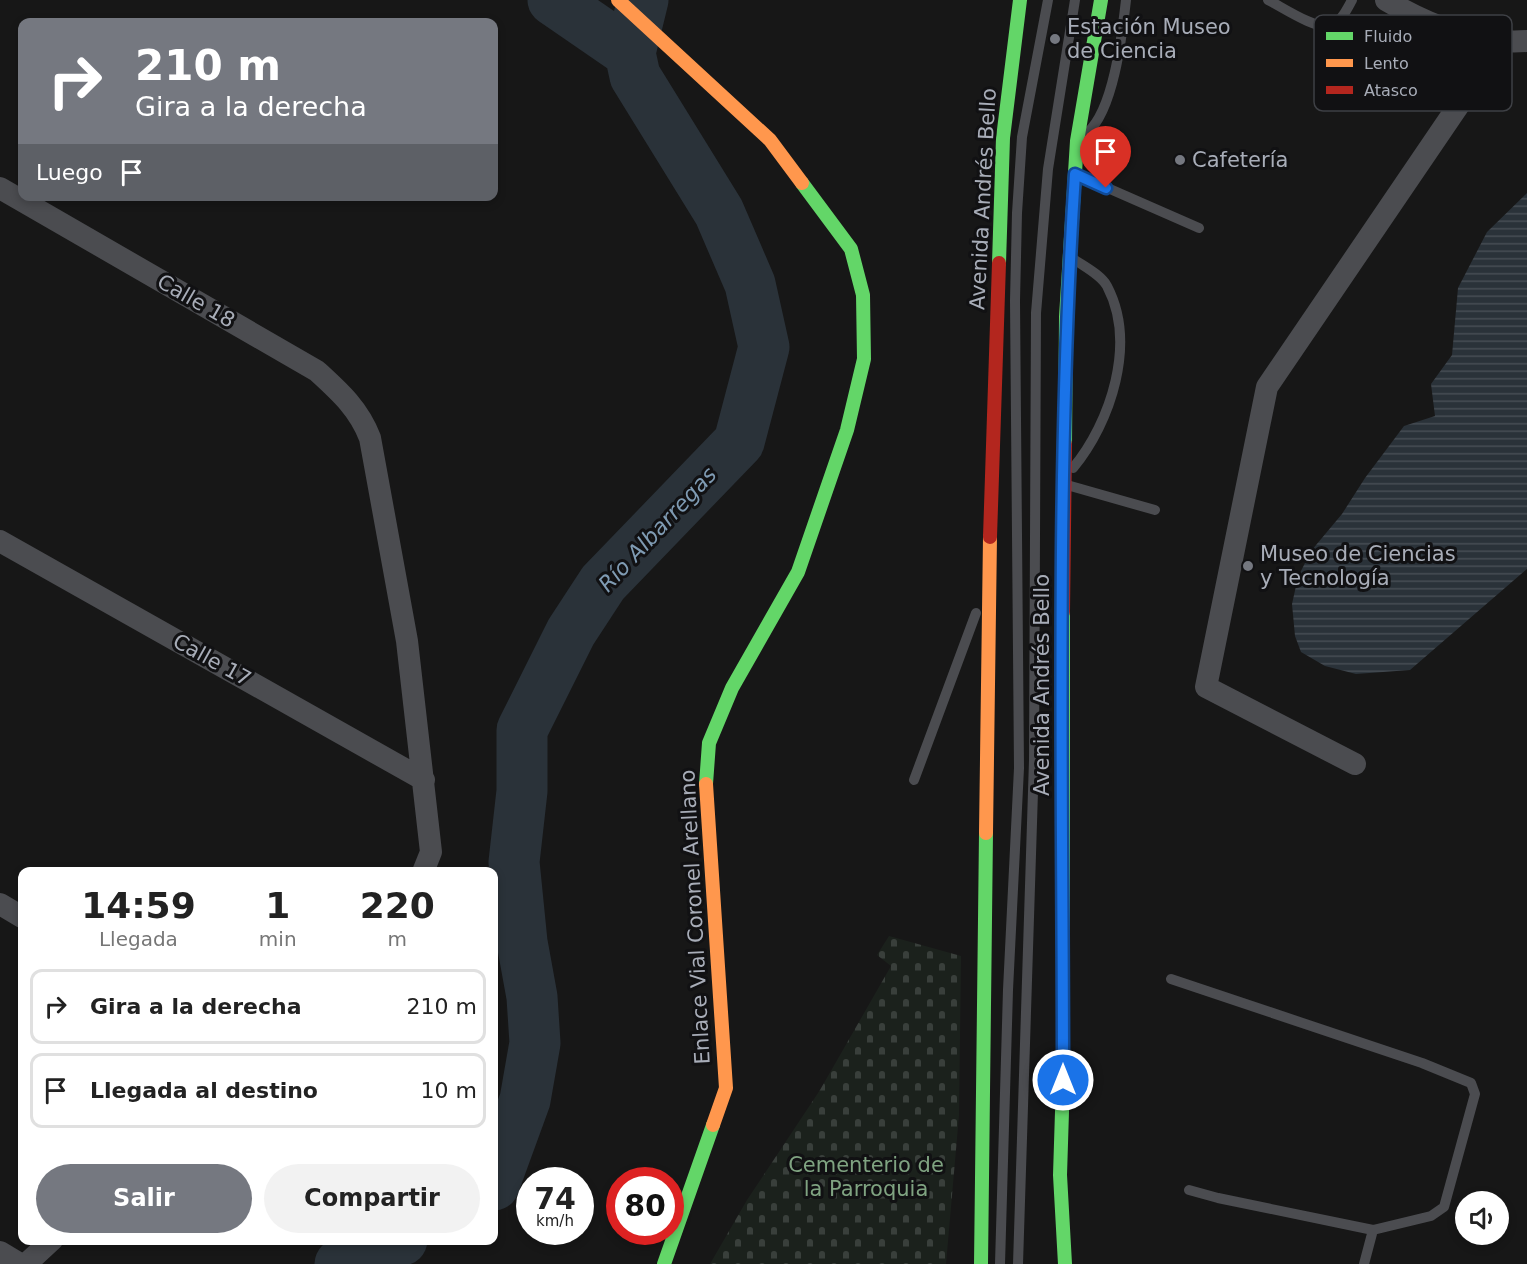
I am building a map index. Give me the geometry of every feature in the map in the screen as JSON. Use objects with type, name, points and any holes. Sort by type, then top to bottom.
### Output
[{"type":"main road","name":"Enlace Vial Coronel Arellano","points":[[618,0],[770,140],[851,249],[863,295],[864,359],[847,430],[798,572],[732,688],[709,743],[705,791],[726,1088],[664,1264]]},
{"type":"main road","name":"Avenida Andrés Bello","points":[[981,1264],[989,579],[1003,138],[1020,0]]},
{"type":"main road","name":"Avenida Andrés Bello","points":[[1065,1264],[1060,1175],[1063,1080],[1066,317],[1077,141],[1101,0]]},
{"type":"main road","points":[[1049,1246],[1060,1175]]},
{"type":"main road","points":[[969,1264],[982,1203]]},
{"type":"street","points":[[1386,0],[1412,15]]},
{"type":"street","points":[[1512,42],[1527,41]]},
{"type":"street","points":[[1355,764],[1206,687],[1267,387],[1455,111]]},
{"type":"street","name":"Calle 18","points":[[0,188],[18,198]]},
{"type":"street","name":"Calle 18","points":[[23,201],[317,371],[345,397],[362,418],[370,438],[407,641],[431,852],[425,867]]},
{"type":"street","name":"Calle 17","points":[[0,541],[424,780]]},
{"type":"street","points":[[0,904],[18,914]]},
{"type":"street","points":[[26,1264],[47,1245]]},
{"type":"street","points":[[0,1252],[20,1264]]},
{"type":"lane","points":[[1000,1264],[1008,990],[1019,768],[1015,301],[1017,213],[1022,136],[1048,0]]},
{"type":"lane","points":[[1018,1264],[1034,760],[1036,313],[1048,170],[1075,0]]},
{"type":"lane","points":[[1077,141],[1094,127],[1101,116],[1121,45],[1126,0]]},
{"type":"lane","points":[[1268,0],[1314,23]]},
{"type":"lane","points":[[1343,15],[1352,0]]},
{"type":"lane","points":[[1075,174],[1199,228]]},
{"type":"lane","points":[[1070,256],[1107,285],[1117,315],[1120,361],[1106,410],[1086,452],[1065,481],[1155,510]]},
{"type":"lane","points":[[914,780],[989,579]]},
{"type":"lane","points":[[1171,979],[1434,1067],[1471,1083],[1475,1094],[1444,1207],[1431,1216],[1373,1230],[1189,1190]]},
{"type":"lane","points":[[1364,1264],[1373,1230]]},
{"type":"green space","name":"Cementerio de la Parroquia","points":[[889,936],[961,956],[959,1115],[946,1264],[710,1264],[747,1200],[820,1090],[891,966],[877,955]]},
{"type":"shaded area","points":[[1527,193],[1527,569],[1410,670],[1356,674],[1325,666],[1301,652],[1295,636],[1292,604],[1298,577],[1311,551],[1342,514],[1365,478],[1404,426],[1435,416],[1431,384],[1452,355],[1458,288],[1487,232]]},
{"type":"waterway","points":[[553,0],[630,53]]},
{"type":"waterway","name":"Río Albarregas","points":[[498,1174],[525,1100],[535,1043],[532,997],[522,942],[514,862],[522,791],[522,730],[571,632],[603,583],[739,442],[764,347],[750,284],[719,212],[635,76],[630,53],[643,0]]},
{"type":"waterway","name":"Río Albarregas","points":[[340,1264],[389,1245]]},
{"type":"traffic: fast","points":[[999,263],[1003,138],[1020,0]]},
{"type":"traffic: fast","points":[[1065,444],[1066,317],[1077,141],[1101,0]]},
{"type":"traffic: fast","points":[[706,784],[709,743],[732,688],[798,572],[847,430],[864,359],[863,295],[851,249],[802,183]]},
{"type":"traffic: fast","points":[[1063,612],[1063,1080],[1060,1175],[1065,1264]]},
{"type":"traffic: fast","points":[[981,1264],[986,833]]},
{"type":"traffic: fast","points":[[664,1264],[713,1125]]},
{"type":"traffic: slow","points":[[618,0],[770,140],[802,183]]},
{"type":"traffic: slow","points":[[986,833],[990,537]]},
{"type":"traffic: slow","points":[[706,784],[726,1088],[713,1125]]},
{"type":"traffic: jam","points":[[990,537],[999,263]]},
{"type":"traffic: jam","points":[[1063,612],[1065,444]]},
{"type":"place","name":"Estación Museo de Ciencia","points":[[1055,39]]},
{"type":"place","name":"Cafetería","points":[[1180,160]]},
{"type":"place","name":"Museo de Ciencias y Tecnología","points":[[1248,566]]},
{"type":"route","points":[[1063,1080],[1063,586],[1066,317],[1075,174],[1106,188]]}]
